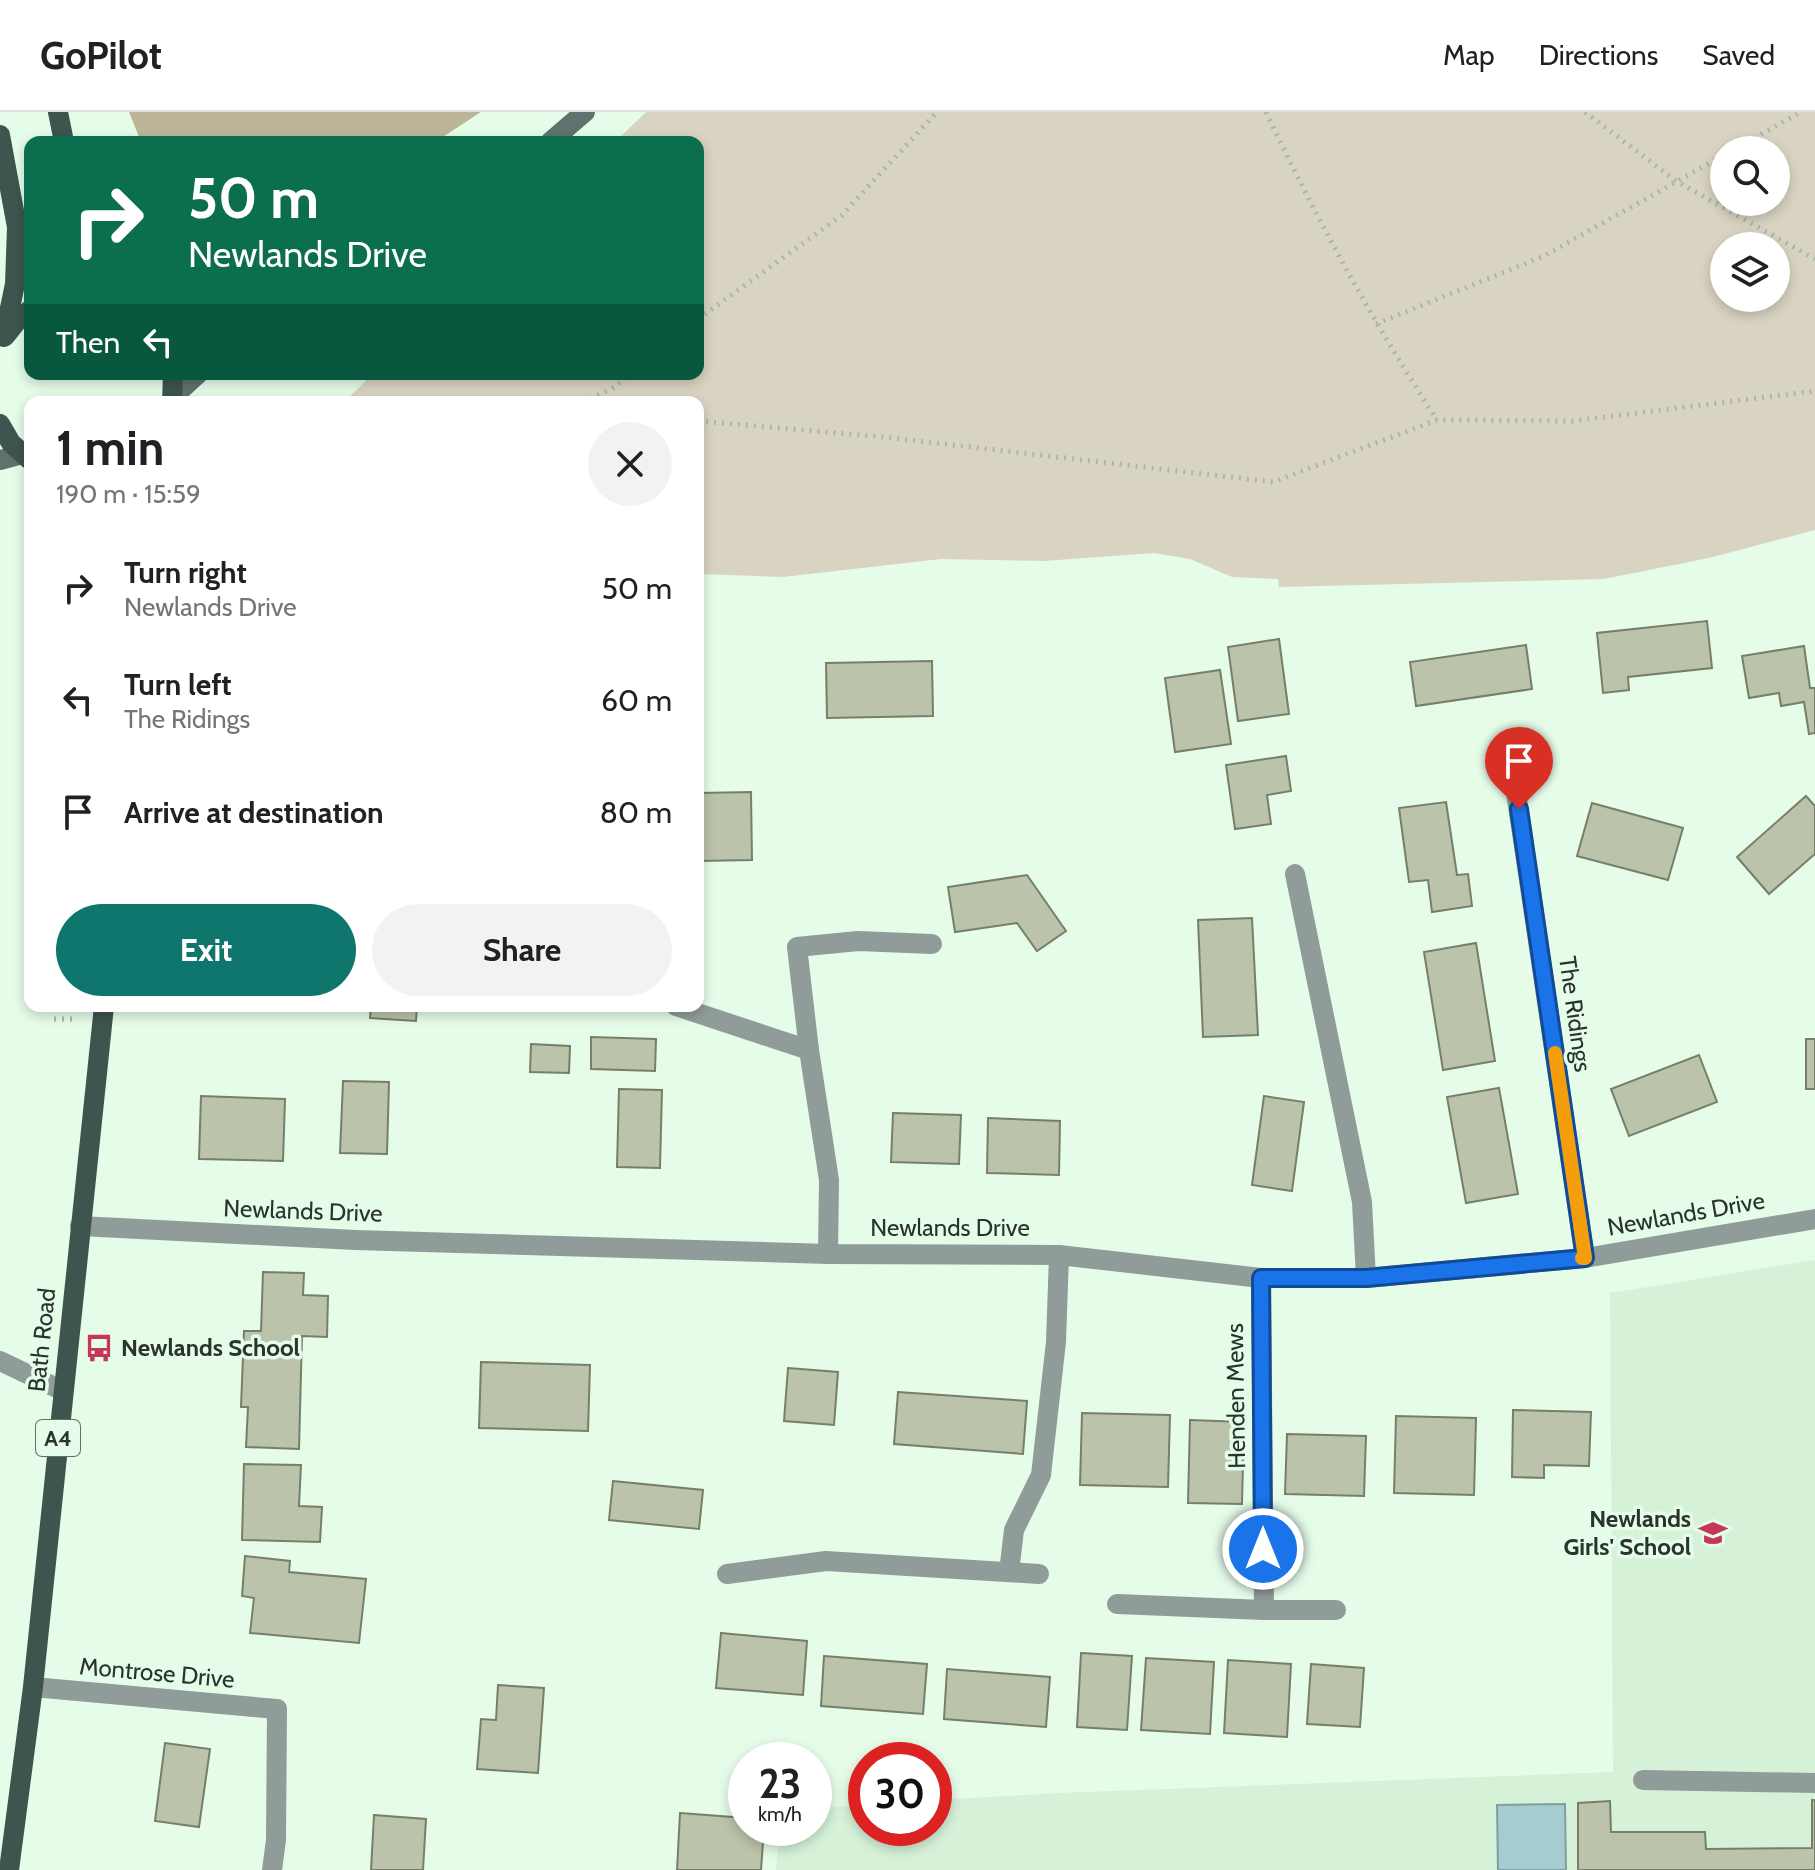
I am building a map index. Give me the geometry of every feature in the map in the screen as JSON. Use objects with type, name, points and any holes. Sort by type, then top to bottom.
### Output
[{"type":"main road","points":[[58,112],[63,136]]},
{"type":"main road","points":[[0,135],[17,227],[15,284],[2,341]]},
{"type":"main road","points":[[2,341],[24,315]]},
{"type":"main road","points":[[0,424],[11,443],[24,455]]},
{"type":"main road","name":"Bath Road","points":[[9,1870],[33,1687],[103,1012]]},
{"type":"street","points":[[557,136],[585,112]]},
{"type":"street","points":[[176,396],[192,380]]},
{"type":"street","points":[[0,460],[24,457]]},
{"type":"street","name":"The Ridings","points":[[1514,779],[1585,1258]]},
{"type":"street","points":[[1295,874],[1362,1202],[1366,1278]]},
{"type":"street","points":[[828,1254],[829,1180],[797,947],[858,941],[932,944]]},
{"type":"street","points":[[694,1012],[809,1050]]},
{"type":"street","name":"Newlands Drive","points":[[80,1226],[355,1240],[828,1254],[1059,1255],[1261,1278],[1366,1278],[1585,1258],[1815,1219]]},
{"type":"street","points":[[1009,1572],[1014,1530],[1041,1475],[1056,1342],[1059,1255]]},
{"type":"street","name":"Henden Mews","points":[[1261,1278],[1264,1610]]},
{"type":"street","points":[[0,1361],[63,1391]]},
{"type":"street","points":[[727,1574],[826,1561],[1039,1574]]},
{"type":"street","points":[[1117,1604],[1336,1610]]},
{"type":"street","name":"Montrose Drive","points":[[33,1687],[277,1709],[276,1840],[272,1870]]},
{"type":"street","points":[[1643,1780],[1815,1783]]},
{"type":"path","points":[[704,315],[841,216],[937,112]]},
{"type":"path","points":[[1266,112],[1316,216],[1376,324],[1437,420]]},
{"type":"path","points":[[1585,112],[1676,181],[1815,259]]},
{"type":"path","points":[[1758,136],[1801,112]]},
{"type":"path","points":[[1376,324],[1544,256],[1710,163]]},
{"type":"path","points":[[596,396],[623,380]]},
{"type":"path","points":[[704,422],[884,437],[1273,482],[1437,420],[1572,421],[1815,391]]},
{"type":"shaded area","points":[[129,112],[481,112],[444,136],[139,136]]},
{"type":"shaded area","points":[[646,112],[1815,112],[1815,530],[1709,558],[1604,579],[1279,587],[1278,579],[1232,577],[1190,559],[1154,553],[1044,561],[941,559],[783,577],[704,574],[704,396],[350,396],[367,380],[704,380],[704,136],[621,136]]},
{"type":"shaded area","name":"Newlands Girls' School","points":[[1815,1260],[1815,1870],[776,1870],[778,1846],[832,1846],[832,1807],[848,1806],[848,1846],[952,1846],[952,1799],[1613,1772],[1610,1293]]},
{"type":"water","points":[[1565,1804],[1566,1870],[1498,1870],[1497,1805]]},
{"type":"building","points":[[1707,621],[1712,668],[1628,677],[1629,690],[1603,693],[1597,633]]},
{"type":"building","points":[[1279,639],[1289,714],[1238,721],[1228,647]]},
{"type":"building","points":[[1526,645],[1532,689],[1416,706],[1410,662]]},
{"type":"building","points":[[1804,646],[1810,688],[1815,688],[1815,733],[1809,734],[1804,702],[1781,706],[1779,693],[1749,698],[1742,656]]},
{"type":"building","points":[[932,661],[933,716],[827,718],[826,663]]},
{"type":"building","points":[[1220,670],[1231,744],[1175,752],[1165,678]]},
{"type":"building","points":[[1286,756],[1291,791],[1267,795],[1271,824],[1235,829],[1226,765]]},
{"type":"building","points":[[751,792],[752,860],[704,861],[704,793]]},
{"type":"building","points":[[1806,796],[1815,806],[1815,854],[1769,894],[1737,857]]},
{"type":"building","points":[[1446,802],[1457,875],[1468,874],[1472,906],[1432,912],[1428,880],[1409,882],[1399,808]]},
{"type":"building","points":[[1592,803],[1683,828],[1668,880],[1577,856]]},
{"type":"building","points":[[1027,875],[1066,931],[1037,951],[1017,923],[955,932],[948,887]]},
{"type":"building","points":[[1252,918],[1258,1035],[1203,1037],[1198,920]]},
{"type":"building","points":[[1476,943],[1495,1061],[1443,1070],[1424,952]]},
{"type":"building","points":[[370,1012],[417,1012],[416,1021],[370,1018]]},
{"type":"building","points":[[591,1037],[656,1039],[655,1071],[591,1069]]},
{"type":"building","points":[[1806,1039],[1815,1039],[1815,1089],[1806,1089]]},
{"type":"building","points":[[531,1044],[570,1046],[569,1073],[530,1072]]},
{"type":"building","points":[[1699,1055],[1717,1102],[1629,1136],[1611,1089]]},
{"type":"building","points":[[343,1081],[389,1082],[387,1154],[340,1153]]},
{"type":"building","points":[[1499,1088],[1518,1194],[1466,1203],[1447,1097]]},
{"type":"building","points":[[619,1089],[662,1090],[660,1168],[617,1167]]},
{"type":"building","points":[[201,1096],[285,1099],[283,1161],[199,1159]]},
{"type":"building","points":[[1264,1096],[1304,1102],[1292,1191],[1252,1185]]},
{"type":"building","points":[[893,1113],[961,1115],[959,1164],[891,1162]]},
{"type":"building","points":[[988,1118],[1060,1121],[1059,1175],[987,1173]]},
{"type":"building","points":[[263,1272],[304,1273],[303,1295],[328,1296],[327,1337],[302,1336],[299,1449],[246,1447],[248,1407],[241,1407],[244,1331],[261,1331]]},
{"type":"building","points":[[481,1362],[590,1365],[588,1431],[479,1428]]},
{"type":"building","points":[[788,1368],[838,1372],[834,1425],[784,1421]]},
{"type":"building","points":[[898,1392],[1027,1401],[1023,1454],[894,1444]]},
{"type":"building","points":[[1513,1410],[1591,1412],[1589,1466],[1544,1465],[1544,1478],[1512,1477]]},
{"type":"building","points":[[1082,1413],[1170,1415],[1168,1487],[1080,1485]]},
{"type":"building","points":[[1396,1416],[1476,1418],[1474,1495],[1394,1493]]},
{"type":"building","points":[[1190,1420],[1244,1422],[1242,1504],[1188,1503]]},
{"type":"building","points":[[1287,1434],[1366,1436],[1364,1496],[1285,1494]]},
{"type":"building","points":[[244,1464],[301,1465],[299,1506],[322,1507],[320,1542],[242,1540]]},
{"type":"building","points":[[613,1481],[703,1490],[699,1529],[609,1520]]},
{"type":"building","points":[[245,1556],[290,1561],[289,1572],[366,1579],[359,1643],[250,1633],[254,1598],[242,1596]]},
{"type":"building","points":[[721,1633],[807,1641],[803,1695],[716,1688]]},
{"type":"building","points":[[1081,1653],[1132,1656],[1127,1730],[1077,1727]]},
{"type":"building","points":[[824,1656],[927,1664],[923,1714],[821,1706]]},
{"type":"building","points":[[1146,1658],[1214,1662],[1210,1734],[1141,1730]]},
{"type":"building","points":[[1228,1660],[1291,1664],[1287,1737],[1224,1733]]},
{"type":"building","points":[[1311,1664],[1364,1668],[1360,1727],[1307,1724]]},
{"type":"building","points":[[947,1669],[1050,1677],[1046,1727],[944,1719]]},
{"type":"building","points":[[498,1685],[544,1688],[538,1773],[477,1769],[481,1719],[496,1720]]},
{"type":"building","points":[[165,1743],[210,1749],[199,1827],[155,1821]]},
{"type":"building","points":[[1812,1800],[1815,1800],[1815,1870],[1578,1870],[1578,1803],[1610,1801],[1611,1832],[1705,1832],[1706,1849],[1812,1848]]},
{"type":"building","points":[[680,1813],[728,1817],[728,1846],[763,1846],[761,1870],[677,1870]]},
{"type":"building","points":[[374,1815],[426,1819],[423,1870],[371,1870]]},
{"type":"slow traffic","points":[[1555,1053],[1585,1258],[1582,1258]]},
{"type":"place","name":"Newlands School","points":[[99,1348]]},
{"type":"place","name":"Newlands Girls' School","points":[[1713,1533]]},
{"type":"route","points":[[1263,1549],[1261,1278],[1366,1278],[1585,1258],[1519,809]]}]
